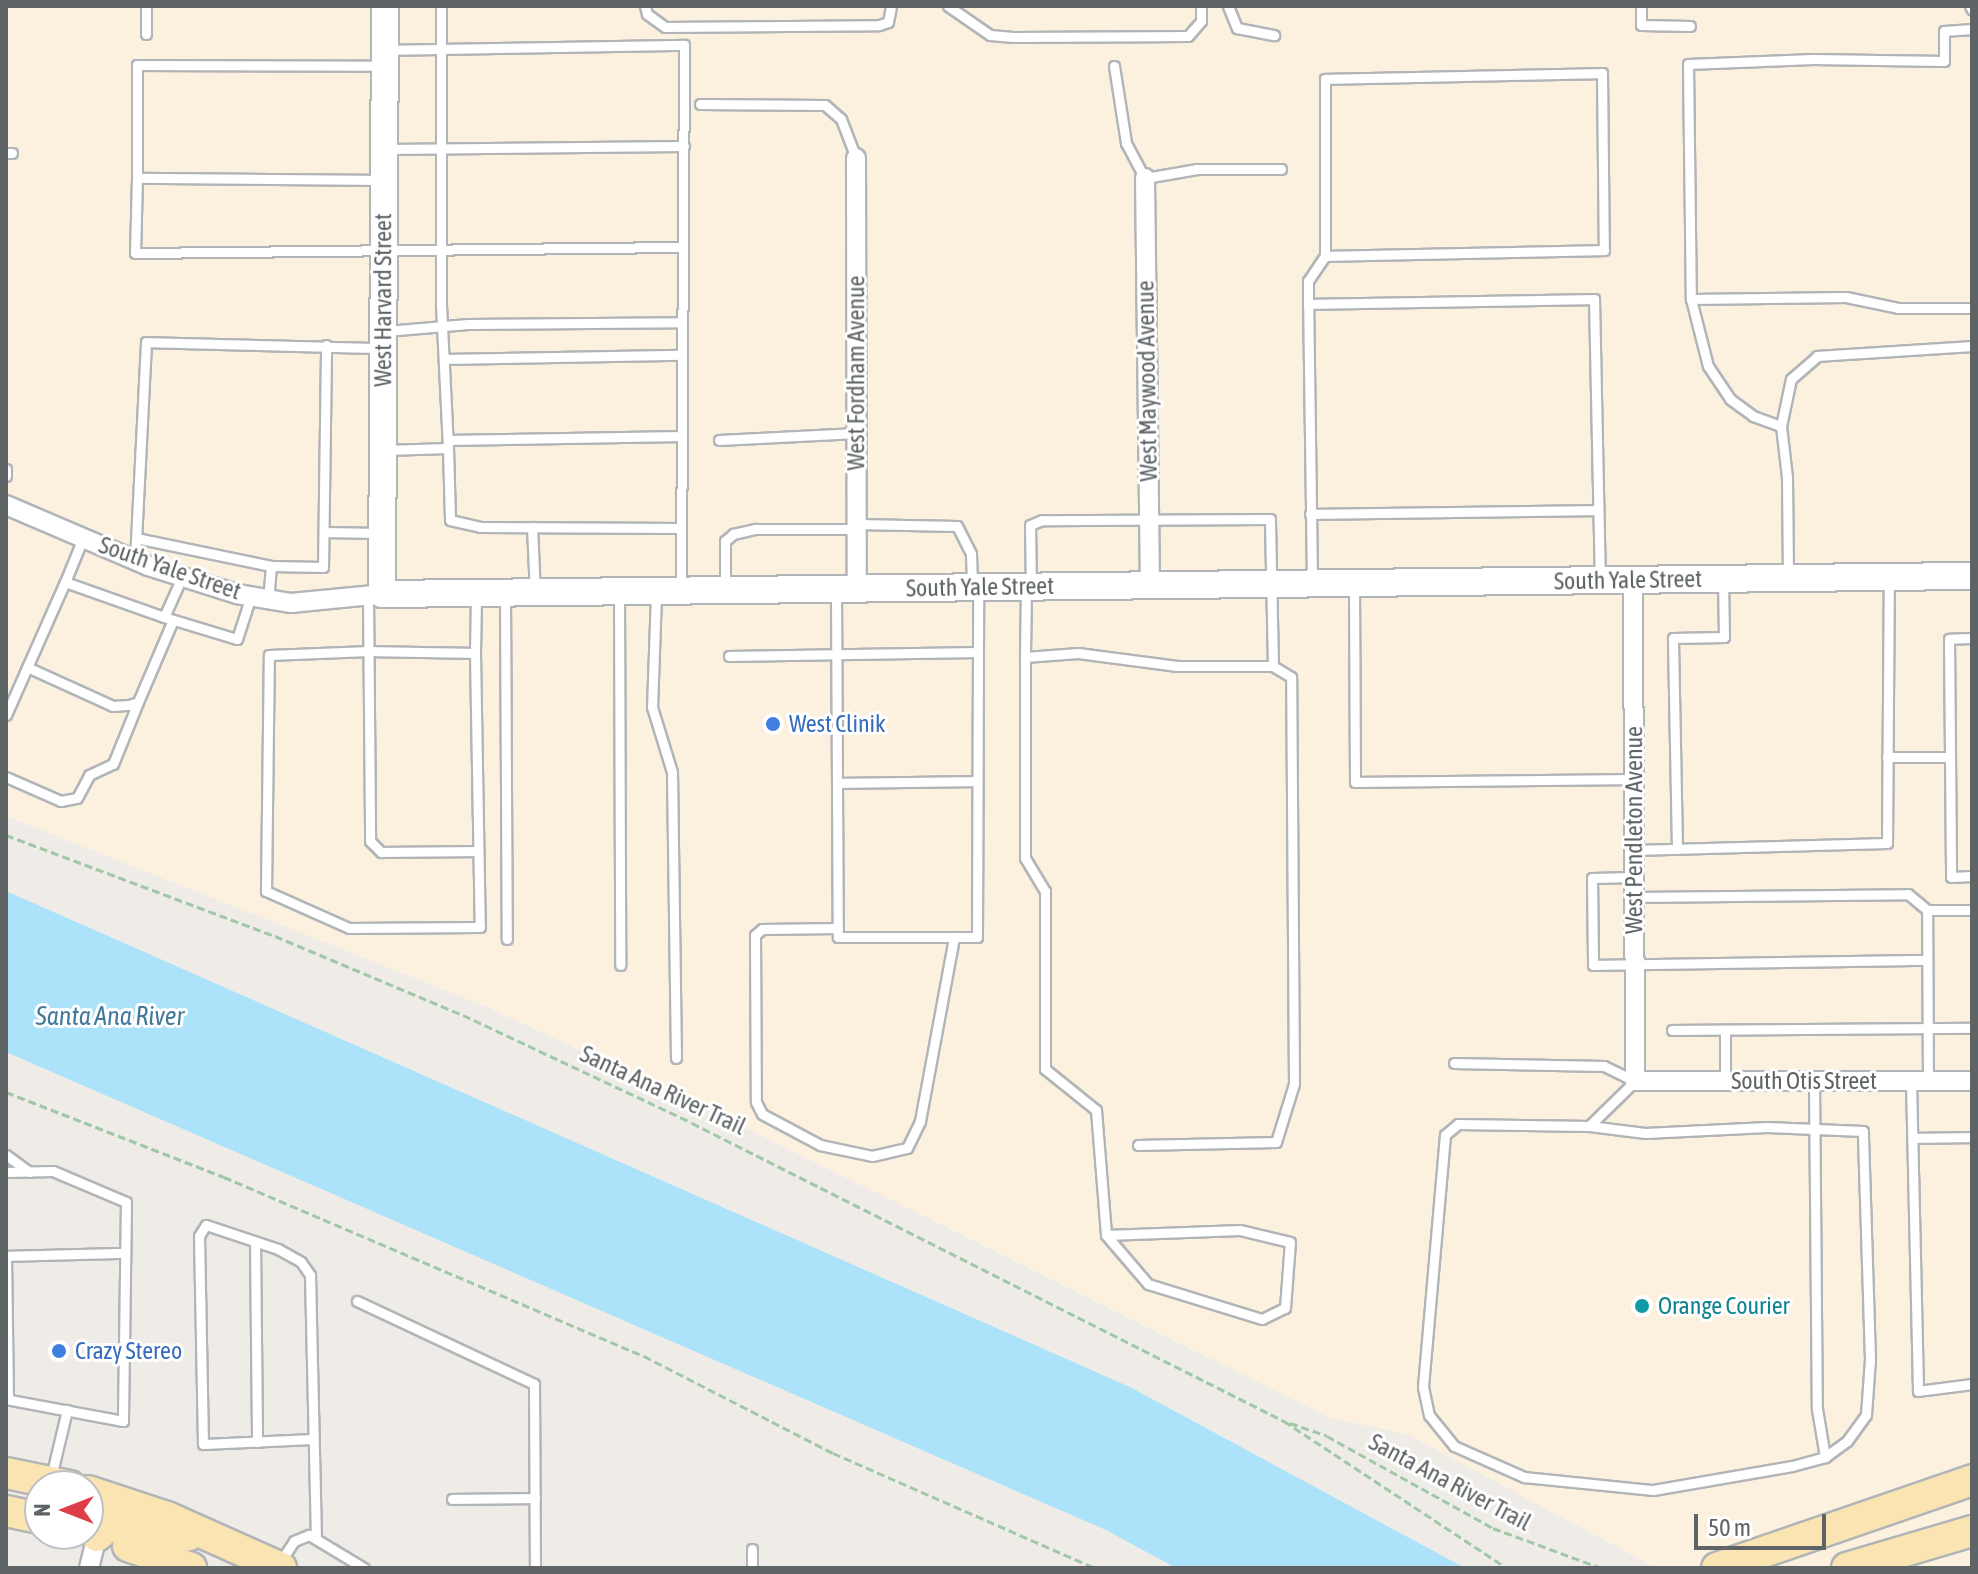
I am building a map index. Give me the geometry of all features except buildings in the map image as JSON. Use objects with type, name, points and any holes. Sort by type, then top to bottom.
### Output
[{"type":"main road","points":[[1717,1568],[1972,1480]]},
{"type":"main road","points":[[104,1497],[199,1532],[279,1567]]},
{"type":"main road","points":[[104,1528],[112,1523],[171,1538],[199,1532]]},
{"type":"main road","points":[[1847,1568],[1972,1531]]},
{"type":"main road","points":[[104,1539],[191,1568]]},
{"type":"street","name":"West Harvard Street","points":[[375,595],[382,533],[385,6]]},
{"type":"street","name":"West Fordham Avenue","points":[[847,589],[857,527],[856,158]]},
{"type":"street","name":"West Maywood Avenue","points":[[1145,178],[1150,585]]},
{"type":"street","name":"South Yale Street","points":[[6,505],[182,577],[259,598],[291,603],[375,595],[535,592],[1972,576]]},
{"type":"street","name":"West Pendleton Avenue","points":[[1633,580],[1635,1081]]},
{"type":"street","name":"South Otis Street","points":[[1635,1081],[1972,1081]]},
{"type":"lane","points":[[146,6],[146,34]]},
{"type":"lane","points":[[441,6],[441,249],[450,520],[480,527],[681,528]]},
{"type":"lane","points":[[645,6],[656,22],[680,27],[879,25],[888,22],[891,6]]},
{"type":"lane","points":[[948,6],[990,35],[1013,37],[1188,36],[1201,21],[1201,6]]},
{"type":"lane","points":[[1228,6],[1237,28],[1274,35]]},
{"type":"lane","points":[[1641,6],[1641,25],[1690,26]]},
{"type":"lane","points":[[1781,426],[1753,416],[1730,399],[1708,366],[1691,299],[1688,64],[1813,59],[1944,61],[1944,31],[1972,29]]},
{"type":"lane","points":[[676,1058],[672,772],[652,707],[681,528],[684,146],[684,45],[442,49],[384,58],[137,65],[135,253],[683,247]]},
{"type":"lane","points":[[1114,66],[1126,143],[1145,178],[1197,169],[1281,169]]},
{"type":"lane","points":[[1312,583],[1308,281],[1325,256],[1325,79],[1602,73],[1604,250],[1325,256]]},
{"type":"lane","points":[[700,104],[825,105],[841,119],[856,158]]},
{"type":"lane","points":[[384,149],[684,146]]},
{"type":"lane","points":[[137,178],[384,180]]},
{"type":"lane","points":[[1691,299],[1846,297],[1898,308],[1972,308]]},
{"type":"lane","points":[[1308,304],[1594,299],[1600,580]]},
{"type":"lane","points":[[135,560],[146,342],[326,345],[383,340],[443,329],[682,322]]},
{"type":"lane","points":[[136,538],[271,566],[323,567],[326,345]]},
{"type":"lane","points":[[1788,578],[1787,477],[1781,426],[1791,379],[1817,356],[1972,346]]},
{"type":"lane","points":[[444,359],[682,355]]},
{"type":"lane","points":[[719,440],[857,433]]},
{"type":"lane","points":[[382,450],[448,444],[682,436]]},
{"type":"lane","points":[[6,469],[6,476]]},
{"type":"lane","points":[[1310,514],[1598,510]]},
{"type":"lane","points":[[1106,1235],[1240,1230],[1290,1242],[1285,1308],[1262,1319],[1148,1284],[1106,1235],[1096,1110],[1045,1069],[1041,1022],[1045,891],[1025,858],[1025,657],[1030,525],[1042,520],[1270,519],[1273,666]]},
{"type":"lane","points":[[725,590],[725,541],[733,534],[755,529],[957,526],[971,554],[975,587],[978,652],[977,937],[838,937],[836,654],[847,589]]},
{"type":"lane","points":[[532,527],[535,592]]},
{"type":"lane","points":[[324,532],[382,533]]},
{"type":"lane","points":[[6,715],[83,538]]},
{"type":"lane","points":[[65,582],[237,639],[259,598],[271,566]]},
{"type":"lane","points":[[6,777],[70,802],[82,793],[89,775],[113,764],[182,577]]},
{"type":"lane","points":[[1634,850],[1887,843],[1889,577]]},
{"type":"lane","points":[[1677,849],[1673,638],[1724,637],[1723,579]]},
{"type":"lane","points":[[1354,583],[1355,782],[1633,779]]},
{"type":"lane","points":[[619,591],[620,965]]},
{"type":"lane","points":[[475,653],[369,651],[269,655],[266,891],[349,928],[480,927],[476,593]]},
{"type":"lane","points":[[505,593],[507,939]]},
{"type":"lane","points":[[375,595],[369,651],[370,841],[381,852],[478,851]]},
{"type":"lane","points":[[1972,638],[1949,639],[1951,877],[1972,876]]},
{"type":"lane","points":[[729,656],[978,652]]},
{"type":"lane","points":[[1025,657],[1078,653],[1177,666],[1273,666],[1291,677],[1294,1084],[1276,1142],[1138,1145]]},
{"type":"lane","points":[[27,667],[113,706],[138,702]]},
{"type":"lane","points":[[1887,757],[1950,757]]},
{"type":"lane","points":[[837,783],[977,781]]},
{"type":"lane","points":[[1634,877],[1592,878],[1593,965],[1927,960]]},
{"type":"lane","points":[[1634,897],[1908,894],[1927,910],[1972,910]]},
{"type":"lane","points":[[1927,910],[1928,1028],[1913,1138],[1918,1391],[1972,1384]]},
{"type":"lane","points":[[838,928],[762,929],[755,935],[756,1102],[762,1114],[820,1145],[872,1156],[907,1148],[920,1121],[954,937]]},
{"type":"lane","points":[[1672,1030],[1972,1028]]},
{"type":"lane","points":[[1725,1030],[1725,1081]]},
{"type":"lane","points":[[1454,1063],[1604,1066],[1635,1081],[1589,1126]]},
{"type":"lane","points":[[1814,1081],[1817,1409],[1825,1457]]},
{"type":"lane","points":[[1458,1124],[1589,1126],[1645,1133],[1815,1129],[1863,1131],[1866,1415],[1847,1441],[1825,1457],[1684,1488],[1587,1487],[1524,1477],[1454,1446],[1429,1415],[1423,1387],[1445,1135],[1458,1124]]},
{"type":"lane","points":[[1913,1138],[1972,1137]]},
{"type":"lane","points":[[6,1155],[29,1172]]},
{"type":"lane","points":[[6,1172],[53,1171],[126,1202],[123,1421],[7,1399],[6,1256],[123,1253]]},
{"type":"lane","points":[[313,1439],[203,1444],[200,1435],[199,1236],[206,1225],[301,1262],[310,1275],[316,1538]]},
{"type":"lane","points":[[255,1242],[257,1442]]},
{"type":"lane","points":[[357,1301],[534,1384],[535,1568]]},
{"type":"lane","points":[[58,1470],[67,1410]]},
{"type":"lane","points":[[452,1499],[535,1498]]},
{"type":"lane","points":[[279,1567],[294,1541],[316,1538],[364,1568]]},
{"type":"lane","points":[[752,1549],[752,1568]]},
{"type":"path","name":"Santa Ana River Trail","points":[[6,835],[275,936],[463,1015],[720,1136],[1284,1421],[1507,1568]]},
{"type":"path","points":[[6,1092],[224,1177],[644,1356],[833,1453],[1095,1568]]},
{"type":"path","name":"Santa Ana River Trail","points":[[1284,1421],[1327,1436],[1493,1528],[1601,1568]]},
{"type":"shaded area","points":[[6,6],[1972,6],[1972,1568],[1656,1568],[1409,1435],[1328,1417],[732,1121],[485,1006],[6,816]]},
{"type":"water","name":"Santa Ana River","points":[[6,891],[1130,1387],[1465,1568],[1176,1568],[1106,1530],[6,1052]]},
{"type":"place","name":"West Clinik","points":[[773,724]]},
{"type":"place","name":"Orange Courier","points":[[1642,1306]]},
{"type":"place","name":"Crazy Stereo","points":[[59,1351]]}]
